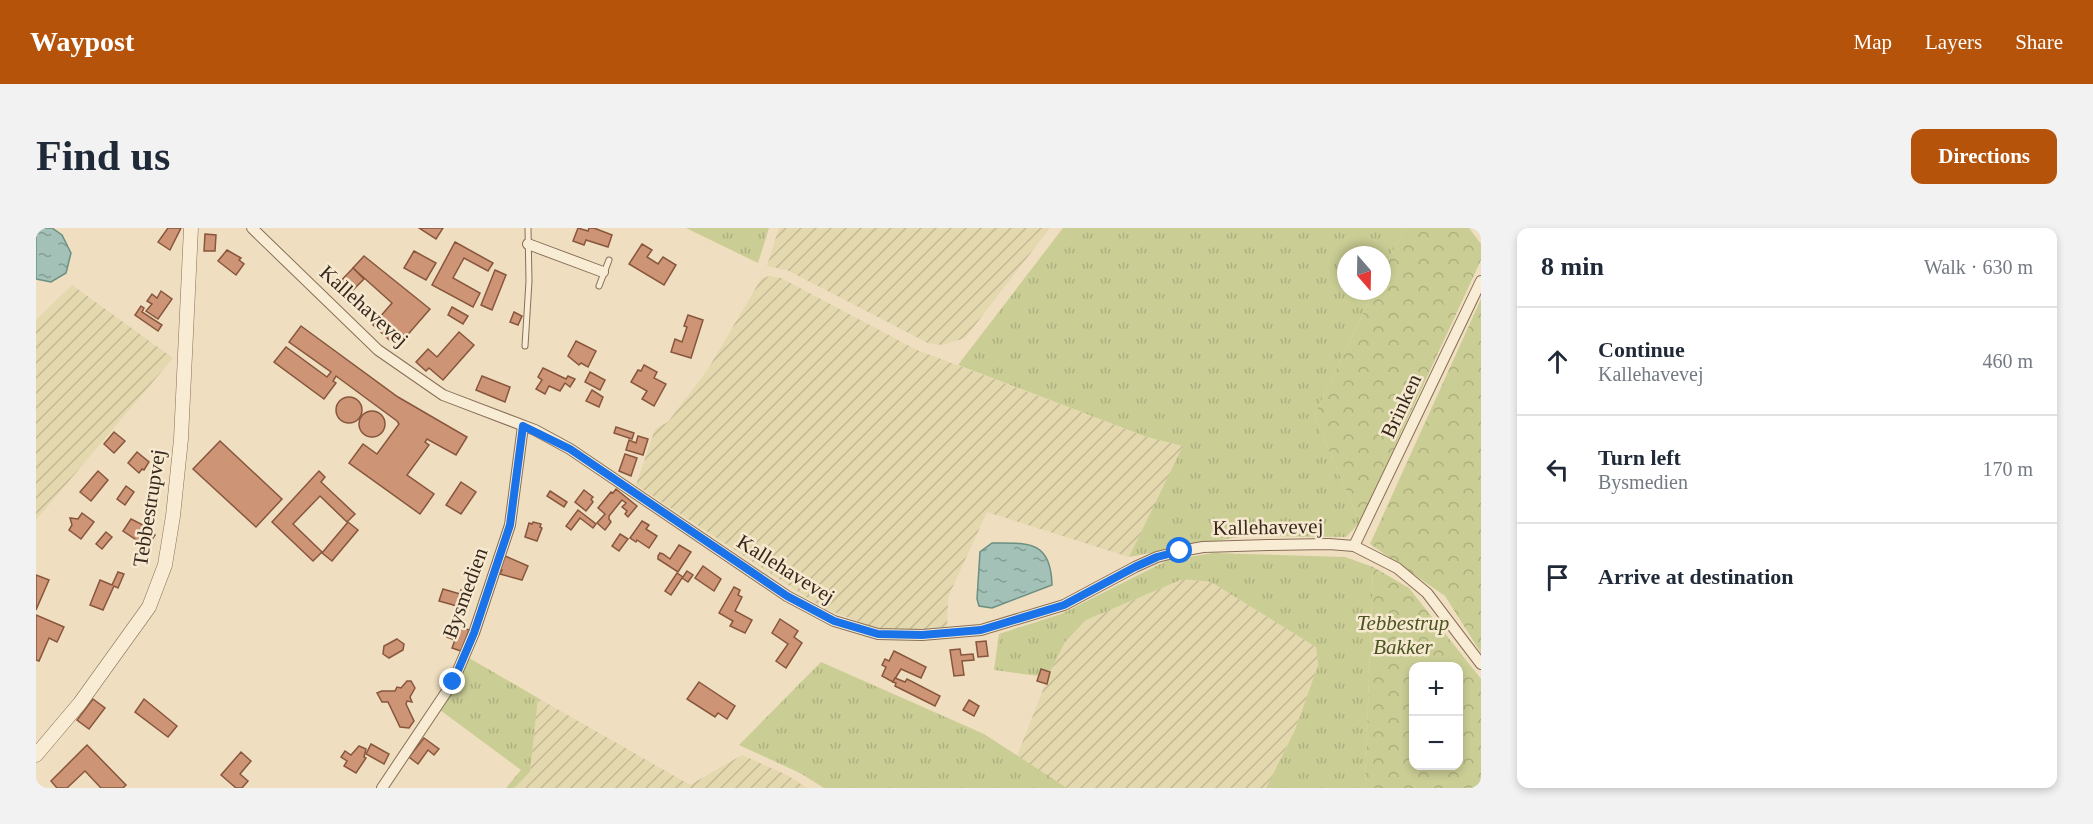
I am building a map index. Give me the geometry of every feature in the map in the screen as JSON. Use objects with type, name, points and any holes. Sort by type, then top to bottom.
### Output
[{"type":"street","name":"Tebbestrupvej","points":[[36,755],[87,694],[149,607],[165,566],[181,439],[191,228]]},
{"type":"street","name":"Kallehavevej","points":[[252,228],[378,350],[443,395],[523,426],[570,449],[787,596],[834,621],[878,634],[922,635],[981,630],[1064,605],[1135,567],[1157,557],[1180,551],[1268,544],[1354,546],[1397,568],[1413,580],[1426,593],[1481,664]]},
{"type":"street","points":[[528,244],[603,272]]},
{"type":"street","name":"Brinken","points":[[1354,546],[1481,281]]},
{"type":"street","name":"Bysmedien","points":[[382,788],[453,682],[474,633],[510,525],[523,426]]},
{"type":"lane","points":[[525,346],[529,281],[528,228]]},
{"type":"lane","points":[[599,286],[609,260]]},
{"type":"shaded area","points":[[779,228],[1050,228],[965,338],[942,345],[928,343],[787,270],[767,266]]},
{"type":"shaded area","points":[[769,276],[781,278],[917,350],[1147,437],[1184,446],[1129,557],[987,512],[948,597],[947,630],[877,629],[823,608],[636,485],[655,429],[668,422],[708,369],[761,279]]},
{"type":"shaded area","points":[[72,285],[173,358],[36,520],[36,320]]},
{"type":"shaded area","points":[[1183,579],[1211,582],[1316,647],[1318,665],[1295,730],[1266,788],[1067,788],[1017,756],[1050,672],[1065,642],[1086,620]]},
{"type":"shaded area","points":[[538,698],[690,785],[742,755],[787,775],[807,788],[514,788],[530,772]]},
{"type":"green space","points":[[686,228],[769,228],[758,263]]},
{"type":"green space","points":[[1063,228],[1404,228],[1391,255],[1391,246],[1337,246],[1337,300],[1370,300],[1314,416],[1360,522],[1346,537],[1244,536],[1129,557],[1183,446],[1147,437],[958,365]]},
{"type":"green space","points":[[1404,228],[1469,228],[1481,244],[1481,260],[1360,522],[1314,416],[1370,300],[1391,300],[1391,255]]},
{"type":"green space","points":[[1481,299],[1481,653],[1445,596],[1370,544]]},
{"type":"green space","points":[[1214,553],[1345,557],[1373,567],[1365,788],[1266,788],[1295,730],[1318,665],[1316,647],[1211,582],[1183,579],[1086,620],[1065,642],[1050,672],[1041,669],[1039,676],[994,670],[999,634],[1061,614],[1168,560]]},
{"type":"green space","name":"Tebbestrup Bakker","points":[[1373,567],[1409,588],[1481,679],[1481,788],[1365,788]]},
{"type":"green space","points":[[469,658],[538,698],[530,772],[514,788],[506,788],[521,770],[440,710]]},
{"type":"green space","points":[[821,662],[984,734],[1067,788],[824,788],[800,773],[739,745]]},
{"type":"water","points":[[36,228],[52,228],[62,235],[71,253],[66,273],[51,282],[36,279]]},
{"type":"water","points":[[992,543],[1027,544],[1035,547],[1047,559],[1051,570],[1052,585],[992,608],[979,606],[977,599],[980,552]]},
{"type":"building","points":[[168,228],[181,228],[170,250],[158,242]]},
{"type":"building","points":[[419,228],[443,228],[436,239]]},
{"type":"building","points":[[578,228],[588,231],[589,228],[594,228],[612,235],[608,247],[586,240],[584,245],[573,241]]},
{"type":"building","points":[[205,234],[216,235],[215,251],[204,251]]},
{"type":"building","points":[[455,242],[493,263],[488,271],[464,258],[453,278],[480,293],[473,307],[432,285]]},
{"type":"building","points":[[642,244],[652,250],[647,257],[658,264],[663,257],[676,265],[664,285],[629,264]]},
{"type":"building","points":[[227,250],[241,258],[239,260],[244,264],[236,275],[218,261]]},
{"type":"building","points":[[414,251],[436,263],[426,280],[404,268]]},
{"type":"building","points":[[364,256],[430,309],[397,347],[373,325],[392,303],[353,268]]},
{"type":"building","points":[[353,268],[364,279],[347,296],[336,286]]},
{"type":"building","points":[[495,270],[506,275],[492,310],[481,305]]},
{"type":"building","points":[[161,291],[172,299],[158,319],[146,311],[152,304],[147,301],[152,294],[157,298]]},
{"type":"building","points":[[141,306],[144,308],[142,312],[162,325],[158,331],[135,315]]},
{"type":"building","points":[[452,307],[468,316],[463,324],[448,315]]},
{"type":"building","points":[[514,312],[522,316],[518,325],[510,322]]},
{"type":"building","points":[[688,315],[703,320],[691,358],[671,352],[675,339],[682,342]]},
{"type":"building","points":[[301,326],[398,397],[467,437],[456,455],[427,439],[425,442],[429,445],[407,475],[434,494],[420,514],[349,463],[363,444],[377,454],[399,424],[397,421],[336,376],[333,381],[336,383],[324,399],[274,362],[286,347],[327,377],[331,372],[289,342]]},
{"type":"building","points":[[459,332],[474,345],[443,380],[429,368],[426,371],[416,362],[428,349],[437,357]]},
{"type":"building","points":[[576,341],[596,351],[588,367],[581,363],[579,365],[568,356]]},
{"type":"building","points":[[644,365],[657,372],[654,378],[666,384],[654,406],[642,399],[647,391],[631,382]]},
{"type":"building","points":[[543,368],[566,379],[568,376],[575,379],[570,387],[565,383],[560,391],[549,386],[545,394],[536,389],[542,380],[538,377]]},
{"type":"building","points":[[590,372],[605,380],[600,390],[585,382]]},
{"type":"building","points":[[482,376],[510,387],[505,402],[476,390]]},
{"type":"building","points":[[592,390],[603,397],[599,407],[586,401]]},
{"type":"building","points":[[349,397],[358,401],[362,410],[358,419],[349,423],[340,419],[336,410],[340,401]]},
{"type":"building","points":[[372,411],[381,415],[385,424],[381,433],[372,437],[363,433],[359,424],[363,415]]},
{"type":"building","points":[[616,427],[634,433],[632,439],[614,433]]},
{"type":"building","points":[[114,432],[125,441],[114,453],[104,444]]},
{"type":"building","points":[[638,436],[648,439],[643,455],[626,450],[629,440],[636,443]]},
{"type":"building","points":[[220,441],[282,499],[256,527],[193,469]]},
{"type":"building","points":[[137,452],[149,462],[139,473],[128,463]]},
{"type":"building","points":[[625,454],[637,458],[631,476],[619,471]]},
{"type":"building","points":[[98,471],[108,480],[91,501],[80,492]]},
{"type":"building","points":[[319,471],[325,477],[321,482],[355,514],[347,522],[320,496],[293,524],[322,552],[313,561],[272,522]]},
{"type":"building","points":[[461,482],[476,492],[461,514],[446,505]]},
{"type":"building","points":[[126,486],[134,492],[125,505],[117,499]]},
{"type":"building","points":[[616,489],[637,506],[628,517],[625,514],[627,511],[622,507],[626,503],[622,500],[609,516],[611,522],[605,530],[597,523],[605,514],[598,508]]},
{"type":"building","points":[[584,490],[593,497],[591,499],[593,502],[586,511],[575,502]]},
{"type":"building","points":[[550,491],[567,502],[564,507],[547,496]]},
{"type":"building","points":[[578,510],[596,524],[593,528],[580,518],[571,530],[566,526]]},
{"type":"building","points":[[82,513],[94,522],[81,539],[69,530],[72,525],[70,518],[78,519]]},
{"type":"building","points":[[131,519],[145,526],[144,528],[155,535],[147,547],[123,531]]},
{"type":"building","points":[[642,521],[649,525],[646,529],[657,536],[649,548],[630,538]]},
{"type":"building","points":[[348,522],[358,530],[332,561],[322,553]]},
{"type":"building","points":[[529,523],[541,524],[542,528],[537,541],[525,537]]},
{"type":"building","points":[[106,532],[112,537],[102,549],[96,544]]},
{"type":"building","points":[[620,534],[628,539],[619,551],[612,546]]},
{"type":"building","points":[[679,545],[691,552],[678,572],[658,559],[658,556],[660,553],[670,559]]},
{"type":"building","points":[[505,556],[528,566],[522,580],[500,574]]},
{"type":"building","points":[[703,566],[721,579],[714,591],[695,578]]},
{"type":"building","points":[[687,571],[693,575],[688,582],[682,578],[671,595],[665,591],[677,573],[683,577]]},
{"type":"building","points":[[118,572],[124,574],[118,588],[114,586],[103,610],[90,605],[100,580],[112,585]]},
{"type":"building","points":[[36,575],[49,580],[36,610]]},
{"type":"building","points":[[734,587],[740,590],[738,595],[742,597],[735,611],[752,620],[745,633],[730,626],[733,621],[719,613]]},
{"type":"building","points":[[443,589],[460,594],[461,590],[472,594],[469,605],[458,603],[457,606],[439,601]]},
{"type":"building","points":[[36,615],[64,627],[57,642],[49,638],[39,661],[36,660]]},
{"type":"building","points":[[780,619],[798,631],[794,637],[802,643],[786,668],[776,661],[788,644],[772,633]]},
{"type":"building","points":[[461,627],[469,630],[461,651],[452,648],[455,640],[447,637],[450,628],[459,631]]},
{"type":"building","points":[[397,639],[404,644],[403,650],[389,658],[383,654],[384,646]]},
{"type":"building","points":[[986,641],[988,656],[978,657],[976,642]]},
{"type":"building","points":[[960,649],[961,655],[973,654],[974,660],[962,661],[964,675],[954,676],[950,650]]},
{"type":"building","points":[[894,651],[926,667],[921,678],[901,669],[893,682],[882,676],[886,667],[882,665],[885,659],[889,661]]},
{"type":"building","points":[[1041,669],[1050,672],[1047,684],[1037,681]]},
{"type":"building","points":[[895,678],[905,682],[907,679],[940,696],[935,706],[895,686],[896,683],[893,682]]},
{"type":"building","points":[[407,681],[411,681],[415,688],[410,697],[412,702],[407,701],[406,704],[414,721],[409,728],[400,727],[388,702],[382,702],[377,693],[395,691]]},
{"type":"building","points":[[699,682],[735,706],[727,719],[718,713],[715,717],[687,699]]},
{"type":"building","points":[[93,699],[105,708],[89,729],[77,720]]},
{"type":"building","points":[[144,699],[177,726],[168,737],[135,712]]},
{"type":"building","points":[[969,700],[979,706],[974,716],[963,710]]},
{"type":"building","points":[[424,738],[439,749],[434,755],[428,750],[418,764],[409,757]]},
{"type":"building","points":[[371,744],[389,754],[384,764],[366,754]]},
{"type":"building","points":[[87,745],[126,785],[123,788],[101,788],[85,771],[67,788],[57,788],[51,781]]},
{"type":"building","points":[[359,746],[366,749],[364,757],[366,758],[356,773],[344,766],[347,761],[341,757],[345,751],[351,755]]},
{"type":"building","points":[[241,752],[251,761],[240,774],[248,781],[242,788],[236,788],[221,775]]},
{"type":"route","points":[[453,682],[474,633],[510,525],[523,426],[570,449],[787,596],[834,621],[878,634],[922,635],[981,630],[1064,605],[1135,567],[1157,557],[1180,551]]}]
